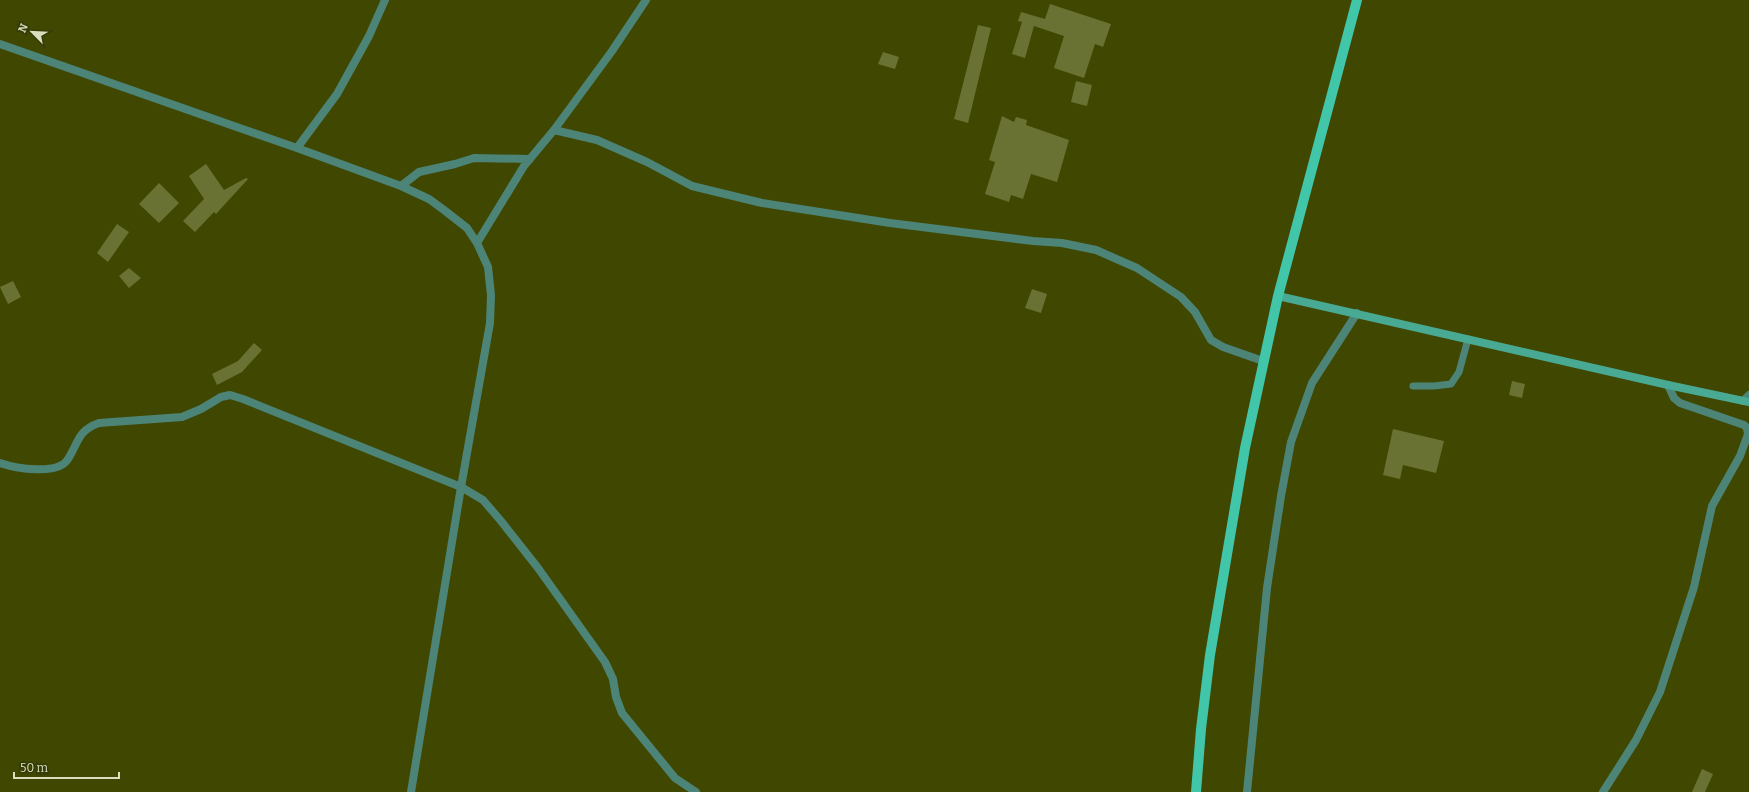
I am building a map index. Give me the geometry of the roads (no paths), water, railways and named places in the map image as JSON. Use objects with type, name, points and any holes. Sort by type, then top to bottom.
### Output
[{"type":"main road","points":[[1196,792],[1202,721],[1221,584],[1245,448],[1278,296],[1357,0]]},
{"type":"street","points":[[297,148],[337,94],[369,36],[385,0]]},
{"type":"street","points":[[477,243],[524,166],[554,130],[612,51],[646,0]]},
{"type":"street","points":[[0,44],[401,186],[429,199],[444,210],[467,228],[477,243],[488,267],[491,295],[490,323],[461,487],[411,792]]},
{"type":"street","points":[[554,130],[597,140],[647,162],[692,186],[762,203],[890,223],[1062,243],[1096,250],[1137,268],[1181,297],[1195,312],[1211,340],[1223,347],[1263,361]]},
{"type":"street","points":[[401,186],[419,172],[474,158],[530,160]]},
{"type":"street","points":[[1278,296],[1668,385],[1747,399]]},
{"type":"street","points":[[1247,792],[1267,588],[1291,442],[1312,383],[1357,313]]},
{"type":"street","points":[[1603,792],[1636,740],[1660,692],[1694,587],[1712,506],[1740,456],[1748,434],[1747,428],[1744,425],[1680,403],[1674,398],[1668,385]]},
{"type":"street","points":[[0,463],[26,470],[49,468],[61,465],[67,461],[83,431],[98,423],[182,417],[201,409],[221,397],[230,395],[461,487],[483,500],[534,562],[605,662],[612,679],[616,697],[622,713],[675,778],[696,792]]},
{"type":"lane","points":[[1413,386],[1451,384],[1459,372],[1468,339]]}]
